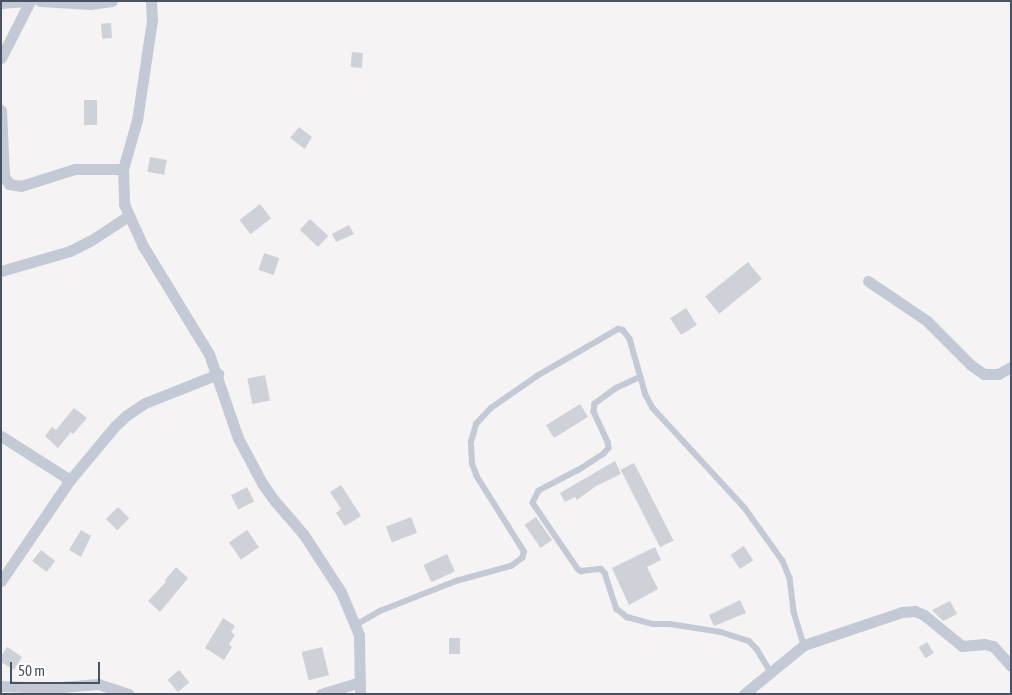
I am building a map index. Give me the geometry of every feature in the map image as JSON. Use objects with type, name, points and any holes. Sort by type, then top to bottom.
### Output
[{"type":"street","points":[[1,3],[22,1]]},
{"type":"street","points":[[1,58],[30,1]]},
{"type":"street","points":[[40,1],[90,4],[112,1]]},
{"type":"street","points":[[151,1],[152,20],[137,120],[123,169],[122,189],[128,216],[162,278],[209,354],[218,374],[238,438],[262,483],[304,535],[331,575],[356,625],[360,645],[360,694]]},
{"type":"street","points":[[1,110],[4,176],[10,184],[21,186],[76,169],[123,169]]},
{"type":"street","points":[[1,271],[70,251],[90,241],[128,216]]},
{"type":"street","points":[[868,281],[927,321],[971,365],[984,374],[998,374],[1011,367]]},
{"type":"street","points":[[1,581],[70,480],[127,415],[145,403],[218,374]]},
{"type":"street","points":[[1,436],[70,480]]},
{"type":"street","points":[[744,694],[804,645],[902,612],[915,611],[929,619],[962,646],[984,644],[993,646],[1011,666]]},
{"type":"street","points":[[321,694],[360,682]]},
{"type":"street","points":[[1,686],[50,691],[98,684],[128,694]]},
{"type":"lane","points":[[356,625],[380,611],[456,581],[511,566],[522,558],[524,552],[477,477],[472,464],[471,442],[476,424],[491,408],[545,371],[618,329],[623,330],[630,339],[641,377],[653,408],[745,508],[783,561],[790,578],[794,612],[804,645]]},
{"type":"lane","points":[[641,377],[617,388],[595,404],[594,412],[608,442],[609,448],[604,454],[579,470],[539,491],[533,503],[578,569],[581,571],[601,569],[606,573],[617,609],[627,617],[646,623],[670,624],[722,632],[749,641],[757,649],[770,671]]},
{"type":"building","points":[[111,23],[112,38],[102,39],[101,24]]},
{"type":"building","points":[[352,52],[363,53],[362,68],[351,67]]},
{"type":"building","points":[[84,100],[97,100],[97,125],[84,125]]},
{"type":"building","points":[[299,127],[312,137],[305,149],[290,138]]},
{"type":"building","points":[[150,157],[167,160],[164,175],[147,172]]},
{"type":"building","points":[[260,204],[271,218],[251,234],[240,220]]},
{"type":"building","points":[[310,219],[328,236],[318,247],[300,230]]},
{"type":"building","points":[[349,225],[354,234],[336,242],[332,234]]},
{"type":"building","points":[[264,253],[279,258],[274,275],[258,270]]},
{"type":"building","points":[[748,262],[762,279],[719,314],[705,297]]},
{"type":"building","points":[[686,308],[697,325],[681,335],[670,318]]},
{"type":"building","points":[[265,375],[270,401],[252,404],[247,378]]},
{"type":"building","points":[[580,404],[588,417],[554,438],[546,425]]},
{"type":"building","points":[[74,408],[87,418],[73,434],[71,432],[58,448],[45,436],[52,427],[56,430]]},
{"type":"building","points":[[615,461],[621,474],[596,486],[577,500],[575,497],[565,502],[560,493]]},
{"type":"building","points":[[634,463],[673,541],[660,547],[621,470]]},
{"type":"building","points":[[341,485],[361,516],[345,526],[336,513],[341,509],[330,492]]},
{"type":"building","points":[[247,487],[254,501],[238,509],[231,495]]},
{"type":"building","points":[[118,507],[129,518],[117,530],[106,519]]},
{"type":"building","points":[[411,517],[417,533],[392,543],[386,527]]},
{"type":"building","points":[[536,517],[552,540],[541,548],[525,525]]},
{"type":"building","points":[[81,530],[91,536],[81,557],[69,550]]},
{"type":"building","points":[[247,530],[259,547],[241,560],[229,543]]},
{"type":"building","points":[[744,546],[753,560],[740,569],[731,555]]},
{"type":"building","points":[[655,547],[661,560],[647,567],[658,589],[629,605],[612,568]]},
{"type":"building","points":[[41,550],[55,561],[47,572],[32,561]]},
{"type":"building","points":[[447,554],[455,571],[431,582],[423,565]]},
{"type":"building","points":[[176,567],[188,578],[160,612],[148,601],[166,582],[165,580]]},
{"type":"building","points":[[740,600],[746,613],[714,626],[709,615]]},
{"type":"building","points":[[950,601],[957,614],[943,621],[932,610]]},
{"type":"building","points":[[223,618],[235,626],[231,632],[235,635],[229,644],[232,647],[224,660],[205,648]]},
{"type":"building","points":[[449,638],[460,638],[460,654],[449,654]]},
{"type":"building","points":[[927,642],[934,653],[925,658],[919,647]]},
{"type":"building","points":[[7,647],[22,657],[14,670],[1,662],[1,656]]},
{"type":"building","points":[[322,647],[329,675],[309,680],[302,652]]},
{"type":"building","points":[[179,670],[189,682],[178,692],[168,680]]}]
